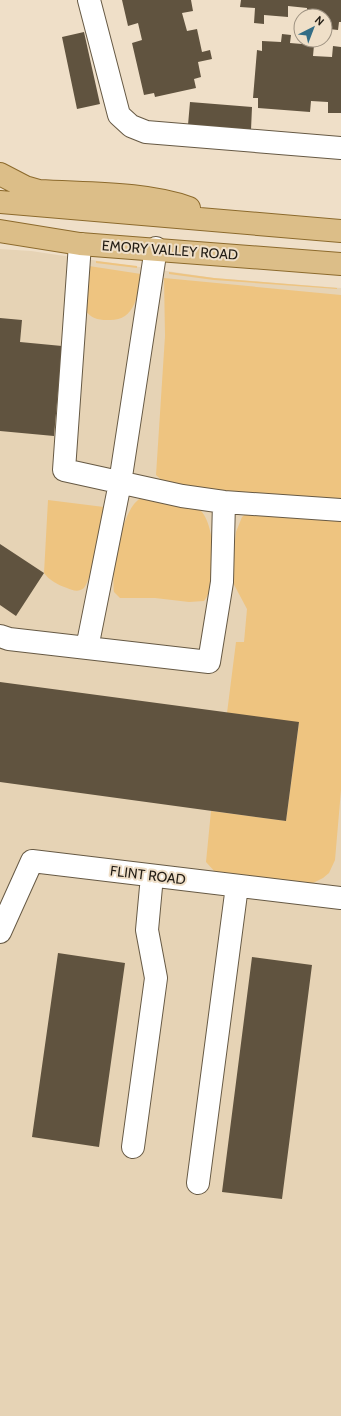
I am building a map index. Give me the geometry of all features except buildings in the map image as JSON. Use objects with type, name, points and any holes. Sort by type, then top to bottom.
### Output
[{"type":"main road","points":[[0,174],[25,187],[39,191],[130,197],[172,202],[223,222]]},
{"type":"main road","points":[[0,202],[341,231]]},
{"type":"main road","name":"EMORY VALLEY ROAD","points":[[0,231],[80,244],[156,248],[341,264]]},
{"type":"main road","points":[[0,241],[80,244]]},
{"type":"street","points":[[89,0],[119,114],[131,126],[146,132],[341,148]]},
{"type":"street","points":[[80,244],[64,470],[182,496],[224,502],[341,510]]},
{"type":"street","points":[[87,648],[120,483],[156,248]]},
{"type":"street","points":[[0,636],[9,639],[209,662],[222,582],[224,502]]},
{"type":"street","name":"FLINT ROAD","points":[[0,932],[32,862],[341,898]]},
{"type":"street","points":[[133,1148],[156,978],[147,930],[152,876]]},
{"type":"street","points":[[198,1183],[237,886]]},
{"type":"shaded area","points":[[0,249],[31,251],[214,278],[341,288],[341,1416],[0,1416]]},
{"type":"shaded area","points":[[96,261],[137,266],[137,268],[96,263]]},
{"type":"shaded area","points":[[89,266],[141,274],[136,299],[129,312],[124,317],[116,320],[100,320],[87,313],[85,310]]},
{"type":"shaded area","points":[[169,272],[214,278],[337,289],[214,280],[169,274]]},
{"type":"shaded area","points":[[164,278],[341,295],[341,501],[218,492],[166,484],[156,475],[165,336]]},
{"type":"shaded area","points":[[142,498],[186,504],[196,507],[203,513],[208,524],[213,552],[212,581],[209,593],[204,601],[189,602],[155,598],[120,598],[114,592],[114,570],[119,540],[129,513],[135,503]]},
{"type":"shaded area","points":[[48,500],[104,507],[90,573],[84,588],[80,590],[73,590],[60,585],[51,580],[44,573]]},
{"type":"shaded area","points":[[248,512],[341,518],[341,790],[335,860],[329,873],[323,878],[309,885],[216,873],[206,862],[211,811],[286,821],[299,723],[227,713],[236,642],[244,642],[247,609],[231,579],[236,532],[242,517]]}]
